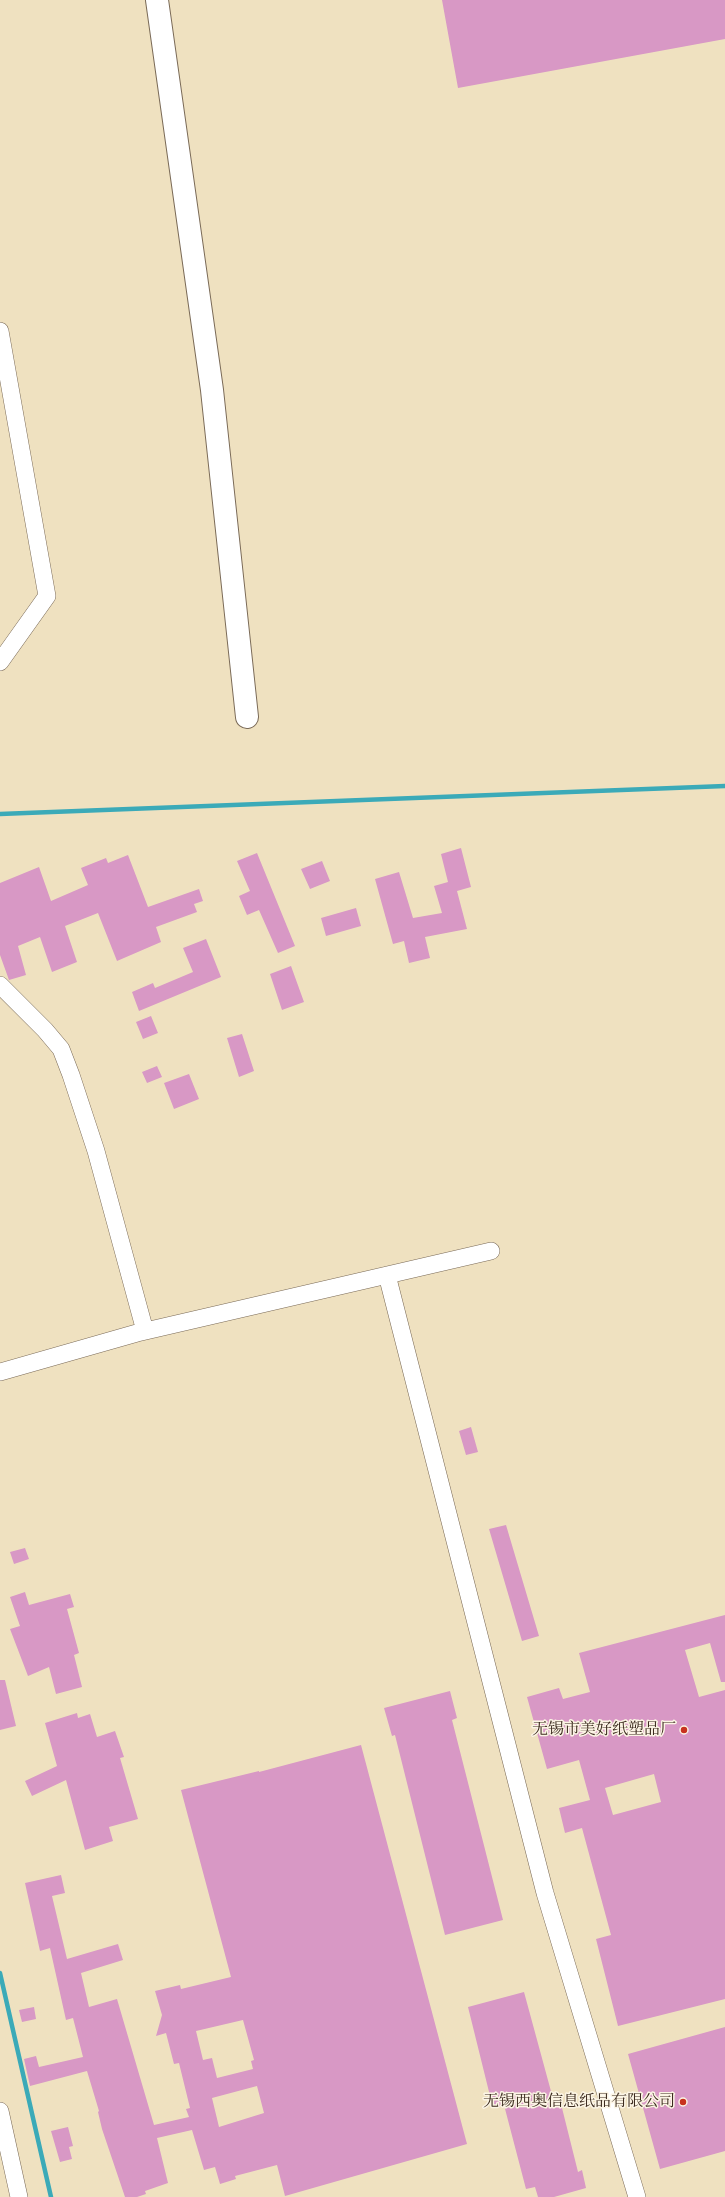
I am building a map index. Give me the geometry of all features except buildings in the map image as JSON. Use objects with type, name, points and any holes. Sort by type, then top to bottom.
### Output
[{"type":"street","points":[[157,0],[212,390],[247,717]]},
{"type":"street","points":[[0,331],[47,596],[0,662]]},
{"type":"street","points":[[0,986],[45,1030],[61,1050],[72,1075],[96,1151],[145,1331]]},
{"type":"street","points":[[0,1372],[145,1331],[492,1251]]},
{"type":"street","points":[[387,1275],[545,1893],[638,2197]]},
{"type":"street","points":[[0,2111],[19,2197]]},
{"type":"waterway","points":[[0,814],[725,786]]},
{"type":"waterway","points":[[0,1973],[51,2197]]},
{"type":"place","name":"无锡市美好纸塑品厂","points":[[684,1730]]},
{"type":"place","name":"无锡西奥信息纸品有限公司","points":[[683,2102]]}]
